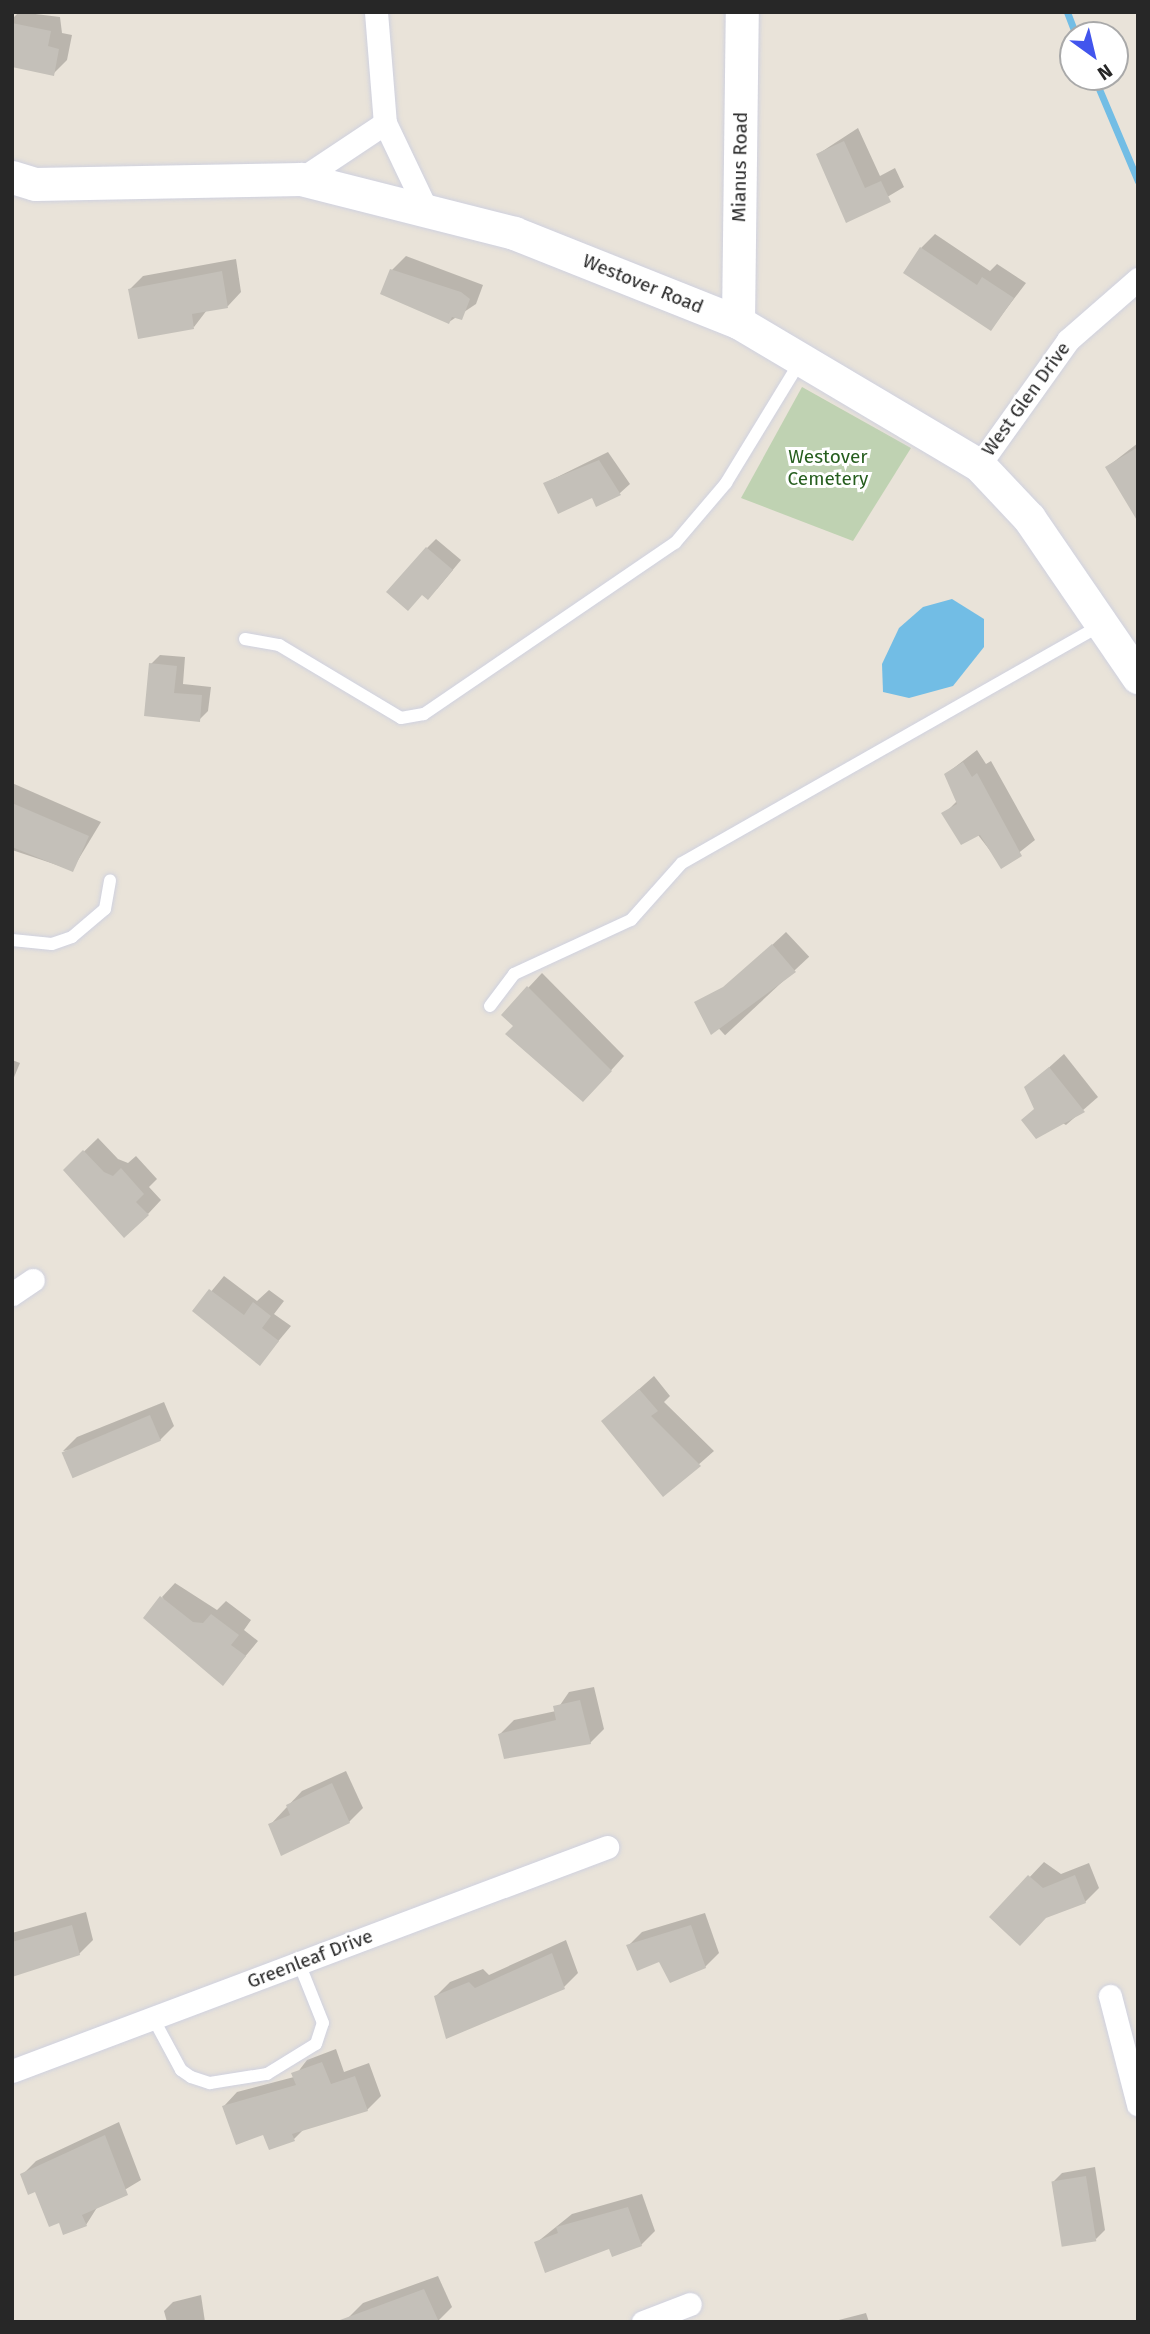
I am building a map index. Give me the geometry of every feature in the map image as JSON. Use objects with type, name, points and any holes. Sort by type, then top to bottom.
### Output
[{"type":"street","points":[[376,12],[385,123],[425,207]]},
{"type":"street","name":"Mianus Road","points":[[738,322],[742,12]]},
{"type":"street","points":[[301,179],[385,123]]},
{"type":"street","name":"Westover Road","points":[[12,177],[35,184],[301,179],[425,207],[514,233],[738,322],[979,465],[1029,517],[1100,626],[1138,677]]},
{"type":"street","name":"West Glen Drive","points":[[979,465],[1068,340],[1138,279]]},
{"type":"street","points":[[12,1294],[33,1280]]},
{"type":"street","name":"Greenleaf Drive","points":[[12,2071],[607,1847]]},
{"type":"street","points":[[1110,1996],[1138,2104]]},
{"type":"street","points":[[643,2322],[690,2304]]},
{"type":"lane","points":[[245,639],[279,645],[401,718],[424,714],[675,543],[726,483],[803,359]]},
{"type":"lane","points":[[489,1006],[514,974],[631,919],[682,863],[1100,626]]},
{"type":"lane","points":[[12,940],[52,944],[72,937],[105,909],[110,880]]},
{"type":"lane","points":[[153,2018],[181,2070],[191,2077],[209,2083],[267,2074],[316,2044],[323,2023],[299,1963]]},
{"type":"green space","name":"Westover Cemetery","points":[[802,387],[911,448],[853,541],[741,498]]},
{"type":"water","points":[[952,599],[984,619],[984,647],[953,686],[909,698],[883,692],[882,664],[899,628],[923,607]]},
{"type":"building","points":[[12,23],[51,31],[48,46],[59,49],[54,76],[12,67]]},
{"type":"building","points":[[844,141],[865,188],[881,181],[891,202],[846,223],[816,154]]},
{"type":"building","points":[[920,247],[977,285],[982,277],[1014,298],[991,331],[903,273]]},
{"type":"building","points":[[390,269],[461,292],[470,299],[462,320],[452,317],[449,324],[380,294]]},
{"type":"building","points":[[222,271],[228,308],[192,314],[194,329],[138,339],[128,289]]},
{"type":"building","points":[[1138,447],[1138,522],[1105,467]]},
{"type":"building","points":[[599,460],[621,495],[596,507],[592,498],[558,514],[543,483]]},
{"type":"building","points":[[426,547],[453,570],[428,600],[422,595],[408,611],[386,592]]},
{"type":"building","points":[[149,663],[177,666],[174,693],[202,695],[200,722],[144,716]]},
{"type":"building","points":[[963,762],[972,777],[977,773],[1022,856],[1001,869],[980,835],[961,845],[941,813],[957,804],[944,774]]},
{"type":"building","points":[[12,803],[89,836],[73,872],[12,847]]},
{"type":"building","points":[[772,944],[796,972],[711,1035],[694,1002],[723,987]]},
{"type":"building","points":[[527,986],[612,1071],[583,1102],[505,1034],[513,1026],[501,1015]]},
{"type":"building","points":[[1049,1067],[1085,1112],[1036,1139],[1021,1120],[1034,1109],[1024,1087]]},
{"type":"building","points":[[83,1150],[104,1172],[113,1176],[121,1168],[144,1194],[136,1202],[149,1215],[124,1238],[63,1170]]},
{"type":"building","points":[[209,1289],[244,1315],[253,1302],[271,1316],[262,1328],[279,1341],[260,1366],[192,1311]]},
{"type":"building","points":[[639,1389],[658,1411],[651,1416],[701,1466],[663,1497],[601,1421]]},
{"type":"building","points":[[150,1415],[161,1441],[73,1478],[62,1453]]},
{"type":"building","points":[[160,1596],[193,1622],[203,1623],[211,1614],[239,1635],[231,1645],[246,1656],[223,1686],[143,1618]]},
{"type":"building","points":[[580,1700],[591,1744],[504,1759],[498,1734],[556,1720],[553,1706]]},
{"type":"building","points":[[332,1783],[350,1823],[281,1856],[268,1824],[290,1815],[286,1805]]},
{"type":"building","points":[[1028,1875],[1043,1888],[1075,1875],[1086,1903],[1046,1918],[1020,1946],[989,1917]]},
{"type":"building","points":[[72,1925],[80,1955],[12,1977],[12,1942]]},
{"type":"building","points":[[691,1925],[706,1968],[670,1983],[659,1962],[637,1971],[626,1945]]},
{"type":"building","points":[[552,1953],[565,1989],[446,2039],[434,1996],[469,1982],[475,1988]]},
{"type":"building","points":[[322,2062],[331,2084],[355,2076],[368,2111],[292,2134],[295,2141],[269,2150],[263,2135],[236,2145],[222,2106],[296,2085],[291,2073]]},
{"type":"building","points":[[105,2135],[128,2195],[82,2215],[87,2226],[63,2235],[59,2223],[49,2227],[35,2192],[28,2195],[20,2174]]},
{"type":"building","points":[[1086,2176],[1096,2241],[1062,2247],[1051,2181]]},
{"type":"building","points":[[628,2207],[642,2246],[612,2257],[609,2249],[545,2273],[534,2242],[558,2233],[556,2227]]},
{"type":"building","points":[[424,2289],[439,2322],[340,2322],[340,2320]]},
{"type":"waterway","points":[[1067,12],[1071,21]]},
{"type":"waterway","points":[[1100,91],[1138,181]]}]
